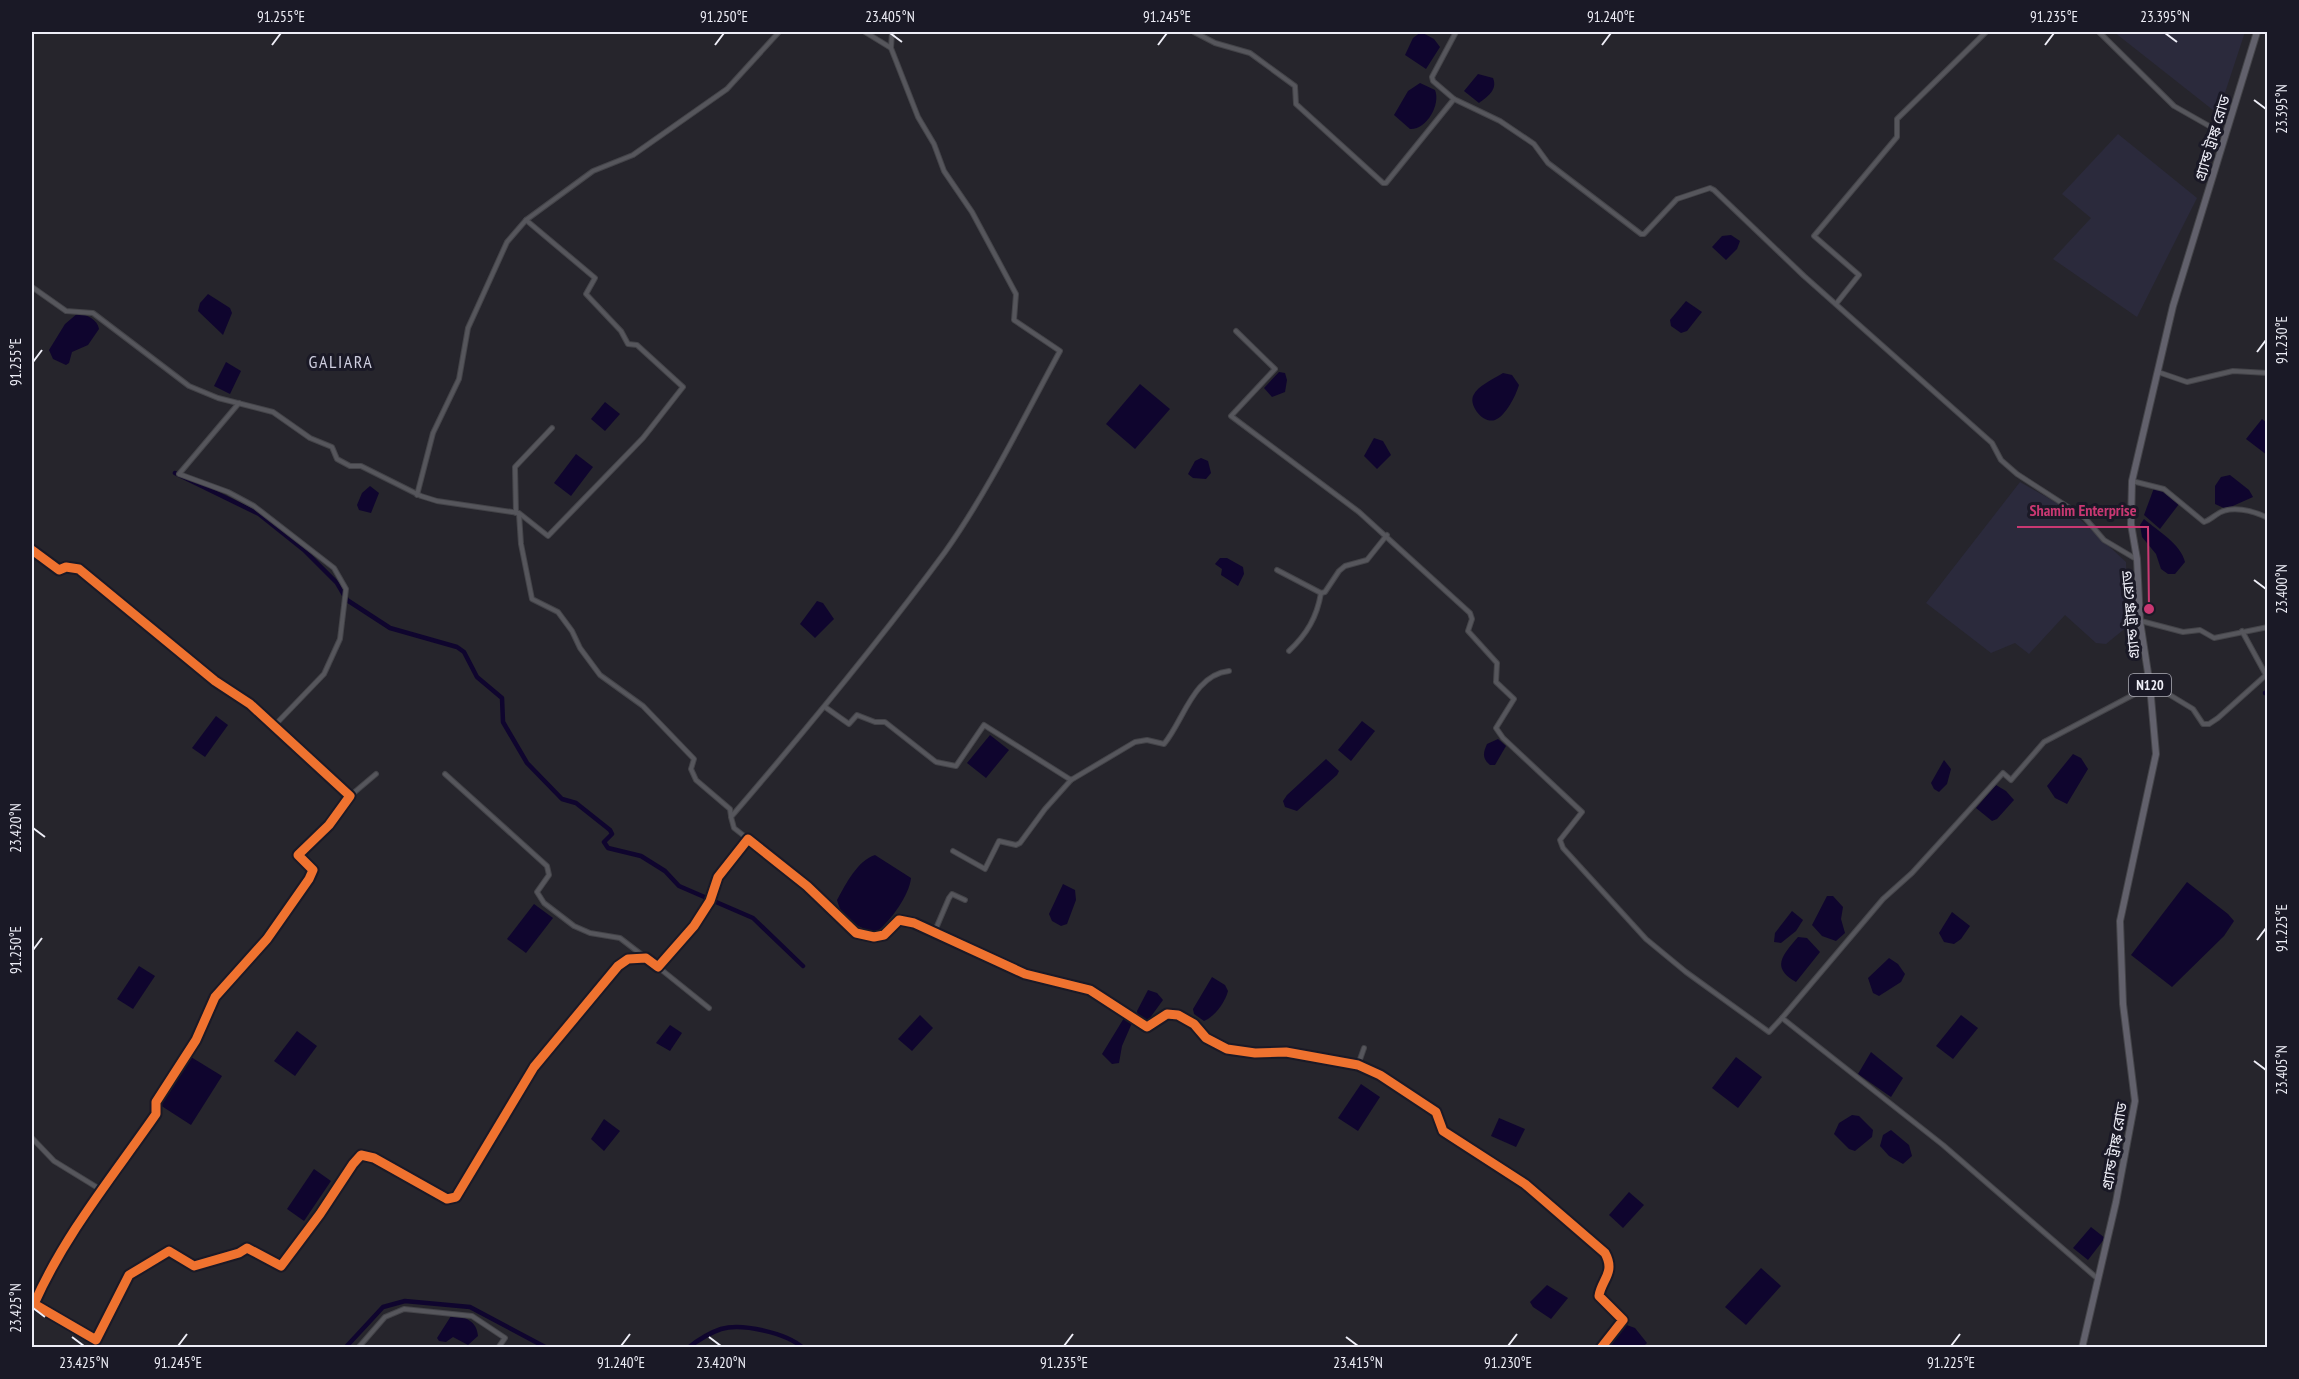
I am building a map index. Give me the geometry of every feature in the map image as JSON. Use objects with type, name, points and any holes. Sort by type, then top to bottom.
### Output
[{"type":"highway","name":"গ্র্যান্ড ট্রাঙ্ক রোড","points":[[2082,1347],[2099,1280],[2135,1101],[2123,1004],[2120,921],[2156,754],[2150,686],[2140,621],[2137,559],[2131,524],[2132,481],[2173,306],[2257,32]]},
{"type":"street","points":[[417,495],[433,433],[459,379],[468,328],[507,242],[526,220],[593,171],[633,155],[728,89],[779,32]]},
{"type":"street","points":[[866,32],[891,48]]},
{"type":"street","points":[[731,817],[825,707],[946,550],[1009,447],[1060,351],[1014,320],[1016,294],[972,212],[944,171],[934,144],[918,117],[891,48],[892,32]]},
{"type":"street","points":[[1194,32],[1215,44],[1250,53],[1295,86],[1296,104],[1386,183],[1454,99]]},
{"type":"street","points":[[1456,32],[1432,77],[1433,81],[1454,99],[1500,122],[1534,144],[1548,163],[1641,234],[1644,234],[1677,199],[1710,188],[1992,443],[2001,460],[2017,474],[2085,518],[2104,540],[2137,559]]},
{"type":"street","points":[[1836,304],[1859,275],[1814,236],[1897,137],[1897,119],[1986,32]]},
{"type":"street","points":[[2099,32],[2174,106],[2226,135]]},
{"type":"street","points":[[32,287],[66,311],[93,313],[189,387],[273,412],[310,438],[332,447],[337,459],[350,466],[361,466],[417,495],[437,501],[518,513],[548,536],[599,481],[637,445],[683,387],[637,345],[628,344],[621,332],[587,296],[595,278],[526,220]]},
{"type":"street","points":[[1236,331],[1275,369],[1231,416],[1322,482],[1387,535],[1470,613],[1472,619],[1468,632],[1497,663],[1496,682],[1514,699],[1496,728],[1503,738],[1582,812],[1560,840],[1563,848],[1646,939],[1686,972],[1769,1032],[1883,899],[1912,873],[2002,773],[2011,780],[2044,742],[2150,686],[2193,709],[2203,724],[2210,724],[2266,675],[2242,631]]},
{"type":"street","points":[[2158,372],[2187,382],[2233,371],[2268,373]]},
{"type":"street","points":[[239,403],[179,474],[228,492],[254,506],[334,568],[346,589],[340,639],[324,674],[274,726]]},
{"type":"street","points":[[552,428],[537,447],[518,461],[516,467],[521,544],[532,599],[558,612],[600,675],[643,706],[694,759],[691,770],[696,780],[730,809],[734,828],[807,886],[856,933],[874,937],[884,935],[899,920],[934,933],[1025,974],[1090,990],[1147,1027],[1167,1014],[1178,1015],[1194,1024],[1206,1038],[1227,1049],[1255,1053],[1286,1052],[1358,1065],[1401,1087],[1436,1112],[1443,1131],[1525,1184],[1605,1253],[1609,1260],[1609,1277],[1599,1296],[1623,1320],[1600,1347]]},
{"type":"street","points":[[2132,481],[2164,489],[2204,522],[2213,519],[2217,514],[2233,510],[2254,511],[2268,518]]},
{"type":"street","points":[[1321,593],[1325,592],[1344,566],[1367,560],[1387,535]]},
{"type":"street","points":[[32,550],[59,570],[66,567],[80,569],[148,628],[215,681],[250,704],[350,796]]},
{"type":"street","points":[[1277,570],[1321,593]]},
{"type":"street","points":[[1289,651],[1307,633],[1319,606],[1321,593]]},
{"type":"street","points":[[2140,621],[2183,632],[2200,630],[2214,638],[2268,627]]},
{"type":"street","points":[[952,851],[985,869],[999,842],[1016,845],[1020,843],[1045,809],[1071,780],[1136,742],[1147,740],[1164,744],[1196,693],[1211,677],[1229,671]]},
{"type":"street","points":[[825,707],[849,724],[857,715],[875,722],[885,722],[936,762],[956,766],[984,725],[1071,780]]},
{"type":"street","points":[[376,774],[350,796],[328,825],[298,855],[313,870],[309,879],[267,939],[215,997],[196,1040],[156,1102],[156,1114],[102,1186],[60,1252],[33,1304],[96,1340],[129,1275],[169,1251],[194,1266],[238,1253],[247,1248],[281,1266],[320,1214],[352,1164],[361,1155],[374,1158],[447,1199],[456,1197],[534,1067],[560,1033],[618,966],[628,959],[646,958]]},
{"type":"street","points":[[445,774],[546,866],[549,875],[537,892],[544,903],[574,926],[590,933],[620,938],[709,1008]]},
{"type":"street","points":[[658,967],[694,926],[710,901],[718,877],[748,839]]},
{"type":"street","points":[[934,933],[952,894],[965,900]]},
{"type":"street","points":[[1782,1018],[1943,1145],[2099,1280]]},
{"type":"street","points":[[1358,1065],[1364,1048]]},
{"type":"street","points":[[32,1138],[54,1161],[98,1188],[102,1186]]},
{"type":"street","points":[[358,1347],[385,1317],[404,1309],[472,1316],[505,1338],[498,1347]]},
{"type":"shaded area","points":[[1421,32],[1434,39],[1440,47],[1426,69],[1405,55],[1413,38]]},
{"type":"shaded area","points":[[2114,32],[2245,32],[2218,114]]},
{"type":"shaded area","points":[[1478,74],[1493,78],[1494,82],[1491,93],[1479,103],[1464,91]]},
{"type":"shaded area","points":[[1420,83],[1435,90],[1436,103],[1427,121],[1410,129],[1394,115],[1408,91]]},
{"type":"shaded area","points":[[2118,134],[2197,198],[2137,317],[2053,259],[2091,218],[2062,194]]},
{"type":"shaded area","points":[[1731,235],[1740,241],[1737,249],[1726,260],[1712,247],[1722,236]]},
{"type":"shaded area","points":[[208,294],[230,308],[232,313],[223,335],[198,311],[200,303]]},
{"type":"shaded area","points":[[1686,301],[1702,312],[1687,331],[1681,333],[1671,326],[1670,320]]},
{"type":"shaded area","points":[[78,313],[91,318],[99,329],[88,345],[72,352],[69,363],[66,365],[53,359],[49,350],[65,324]]},
{"type":"shaded area","points":[[226,362],[241,371],[230,394],[214,386]]},
{"type":"shaded area","points":[[1279,372],[1285,373],[1287,380],[1285,392],[1272,397],[1264,388]]},
{"type":"shaded area","points":[[1503,373],[1512,375],[1519,385],[1518,389],[1503,414],[1491,421],[1478,414],[1473,405],[1473,396],[1482,385]]},
{"type":"shaded area","points":[[1140,384],[1170,409],[1135,449],[1106,424]]},
{"type":"shaded area","points":[[605,402],[620,414],[605,431],[591,419]]},
{"type":"shaded area","points":[[2262,419],[2267,423],[2267,455],[2246,439]]},
{"type":"shaded area","points":[[1374,438],[1383,441],[1391,455],[1377,469],[1364,456]]},
{"type":"shaded area","points":[[576,454],[593,467],[571,496],[554,483]]},
{"type":"shaded area","points":[[1201,458],[1208,461],[1211,473],[1206,479],[1193,478],[1188,474],[1195,461]]},
{"type":"shaded area","points":[[2230,475],[2249,490],[2253,497],[2226,509],[2215,504],[2215,486],[2221,477]]},
{"type":"shaded area","points":[[2020,482],[2071,511],[2126,562],[2128,626],[2106,644],[2096,643],[2065,615],[2029,654],[2015,643],[1991,653],[1926,603]]},
{"type":"shaded area","points":[[370,486],[379,493],[371,513],[359,510],[357,505],[362,493]]},
{"type":"shaded area","points":[[2154,488],[2169,494],[2179,504],[2160,529],[2144,515]]},
{"type":"shaded area","points":[[2144,519],[2168,538],[2183,555],[2185,562],[2175,574],[2168,574],[2161,569],[2156,554],[2142,537],[2140,525]]},
{"type":"shaded area","points":[[1220,558],[1227,558],[1243,567],[1244,574],[1238,586],[1221,575],[1222,569],[1215,564]]},
{"type":"shaded area","points":[[817,601],[823,603],[834,619],[815,638],[800,624]]},
{"type":"shaded area","points":[[216,716],[228,725],[205,757],[192,748]]},
{"type":"shaded area","points":[[1362,721],[1375,731],[1351,761],[1338,750]]},
{"type":"shaded area","points":[[990,735],[1009,750],[986,778],[967,763]]},
{"type":"shaded area","points":[[1498,739],[1506,746],[1495,765],[1490,765],[1484,758],[1485,750],[1487,744]]},
{"type":"shaded area","points":[[2073,754],[2081,758],[2088,769],[2067,804],[2055,798],[2047,786]]},
{"type":"shaded area","points":[[1326,759],[1339,771],[1337,775],[1297,811],[1285,807],[1283,801],[1287,795]]},
{"type":"shaded area","points":[[1944,760],[1951,769],[1947,784],[1939,792],[1931,783]]},
{"type":"shaded area","points":[[1996,785],[2014,800],[1997,819],[1992,821],[1976,808]]},
{"type":"shaded area","points":[[875,855],[911,878],[899,907],[877,932],[851,922],[839,907],[837,900],[857,868]]},
{"type":"shaded area","points":[[2187,882],[2234,921],[2224,936],[2172,987],[2131,955]]},
{"type":"shaded area","points":[[1063,884],[1075,890],[1076,900],[1067,924],[1061,926],[1052,921],[1049,914]]},
{"type":"shaded area","points":[[1827,896],[1833,896],[1843,907],[1841,919],[1845,933],[1836,941],[1822,936],[1812,925]]},
{"type":"shaded area","points":[[534,904],[553,918],[526,953],[507,939]]},
{"type":"shaded area","points":[[1792,911],[1803,920],[1796,931],[1781,943],[1774,942],[1775,933]]},
{"type":"shaded area","points":[[1952,912],[1970,926],[1961,939],[1954,944],[1944,942],[1939,933]]},
{"type":"shaded area","points":[[1798,937],[1807,938],[1820,952],[1796,982],[1783,971],[1781,966],[1784,955]]},
{"type":"shaded area","points":[[1889,958],[1898,964],[1905,974],[1901,982],[1879,996],[1873,993],[1868,978]]},
{"type":"shaded area","points":[[139,966],[155,976],[133,1009],[117,999]]},
{"type":"shaded area","points":[[1212,977],[1225,985],[1228,991],[1219,1009],[1204,1021],[1194,1014],[1193,1009]]},
{"type":"shaded area","points":[[1148,990],[1157,993],[1163,1000],[1147,1022],[1138,1017],[1137,1011]]},
{"type":"shaded area","points":[[920,1015],[933,1028],[912,1051],[898,1039]]},
{"type":"shaded area","points":[[1961,1015],[1978,1028],[1953,1059],[1936,1046]]},
{"type":"shaded area","points":[[1124,1018],[1132,1023],[1122,1046],[1119,1063],[1112,1064],[1102,1054]]},
{"type":"shaded area","points":[[670,1025],[682,1033],[670,1051],[656,1043]]},
{"type":"shaded area","points":[[297,1031],[317,1046],[295,1076],[274,1061]]},
{"type":"shaded area","points":[[1871,1052],[1903,1078],[1891,1097],[1858,1074]]},
{"type":"shaded area","points":[[191,1057],[222,1076],[191,1125],[160,1105]]},
{"type":"shaded area","points":[[1736,1057],[1762,1077],[1738,1108],[1712,1088]]},
{"type":"shaded area","points":[[1361,1084],[1380,1097],[1358,1131],[1338,1118]]},
{"type":"shaded area","points":[[1852,1115],[1859,1116],[1873,1130],[1872,1137],[1855,1151],[1849,1149],[1834,1134],[1839,1123]]},
{"type":"shaded area","points":[[1499,1118],[1525,1129],[1516,1147],[1491,1136]]},
{"type":"shaded area","points":[[604,1119],[620,1131],[604,1151],[591,1139]]},
{"type":"shaded area","points":[[1891,1130],[1909,1145],[1912,1156],[1903,1164],[1889,1156],[1880,1146],[1883,1135]]},
{"type":"shaded area","points":[[314,1169],[331,1181],[304,1221],[287,1209]]},
{"type":"shaded area","points":[[1629,1192],[1644,1205],[1623,1228],[1609,1215]]},
{"type":"shaded area","points":[[2091,1227],[2105,1238],[2088,1260],[2073,1248]]},
{"type":"shaded area","points":[[1761,1268],[1781,1286],[1746,1325],[1725,1307]]},
{"type":"shaded area","points":[[1547,1285],[1568,1298],[1551,1319],[1533,1307],[1530,1302]]},
{"type":"shaded area","points":[[451,1316],[465,1318],[473,1323],[478,1336],[468,1345],[453,1337],[446,1342],[439,1341],[437,1338]]},
{"type":"shaded area","points":[[1624,1324],[1635,1328],[1647,1343],[1643,1347],[1607,1347]]},
{"type":"waterway","points":[[175,473],[259,514],[304,550],[337,583],[347,600],[390,628],[457,647],[464,652],[477,677],[502,698],[503,722],[527,763],[562,799],[576,803],[610,830],[612,834],[604,842],[608,848],[641,856],[665,871],[679,886],[753,918],[803,966]]},
{"type":"waterway","points":[[345,1348],[383,1307],[405,1301],[470,1307],[547,1348]]},
{"type":"waterway","points":[[688,1348],[704,1337],[730,1327],[752,1328],[776,1334],[803,1348]]},
{"type":"cycle path","points":[[32,550],[59,570],[66,567],[79,569],[215,681],[250,704],[350,796],[329,825],[298,855],[313,870],[309,879],[267,939],[215,997],[196,1040],[156,1102],[156,1114],[75,1229],[46,1278],[34,1304],[96,1340],[129,1275],[169,1251],[194,1266],[239,1253],[247,1248],[281,1266],[361,1155],[374,1158],[447,1199],[456,1197],[534,1067],[618,966],[628,959],[646,958],[658,967],[694,926],[710,901],[718,877],[748,839],[807,886],[856,933],[874,937],[884,935],[899,920],[914,923],[1025,974],[1090,990],[1147,1027],[1167,1014],[1178,1015],[1194,1024],[1206,1038],[1227,1049],[1255,1053],[1286,1052],[1358,1065],[1380,1075],[1436,1112],[1443,1131],[1525,1184],[1605,1253],[1609,1266],[1599,1296],[1623,1320],[1601,1348]]},
{"type":"place","name":"Shamim Enterprise","points":[[2149,609]]},
{"type":"district","name":"GALIARA","points":[[341,361]]}]
